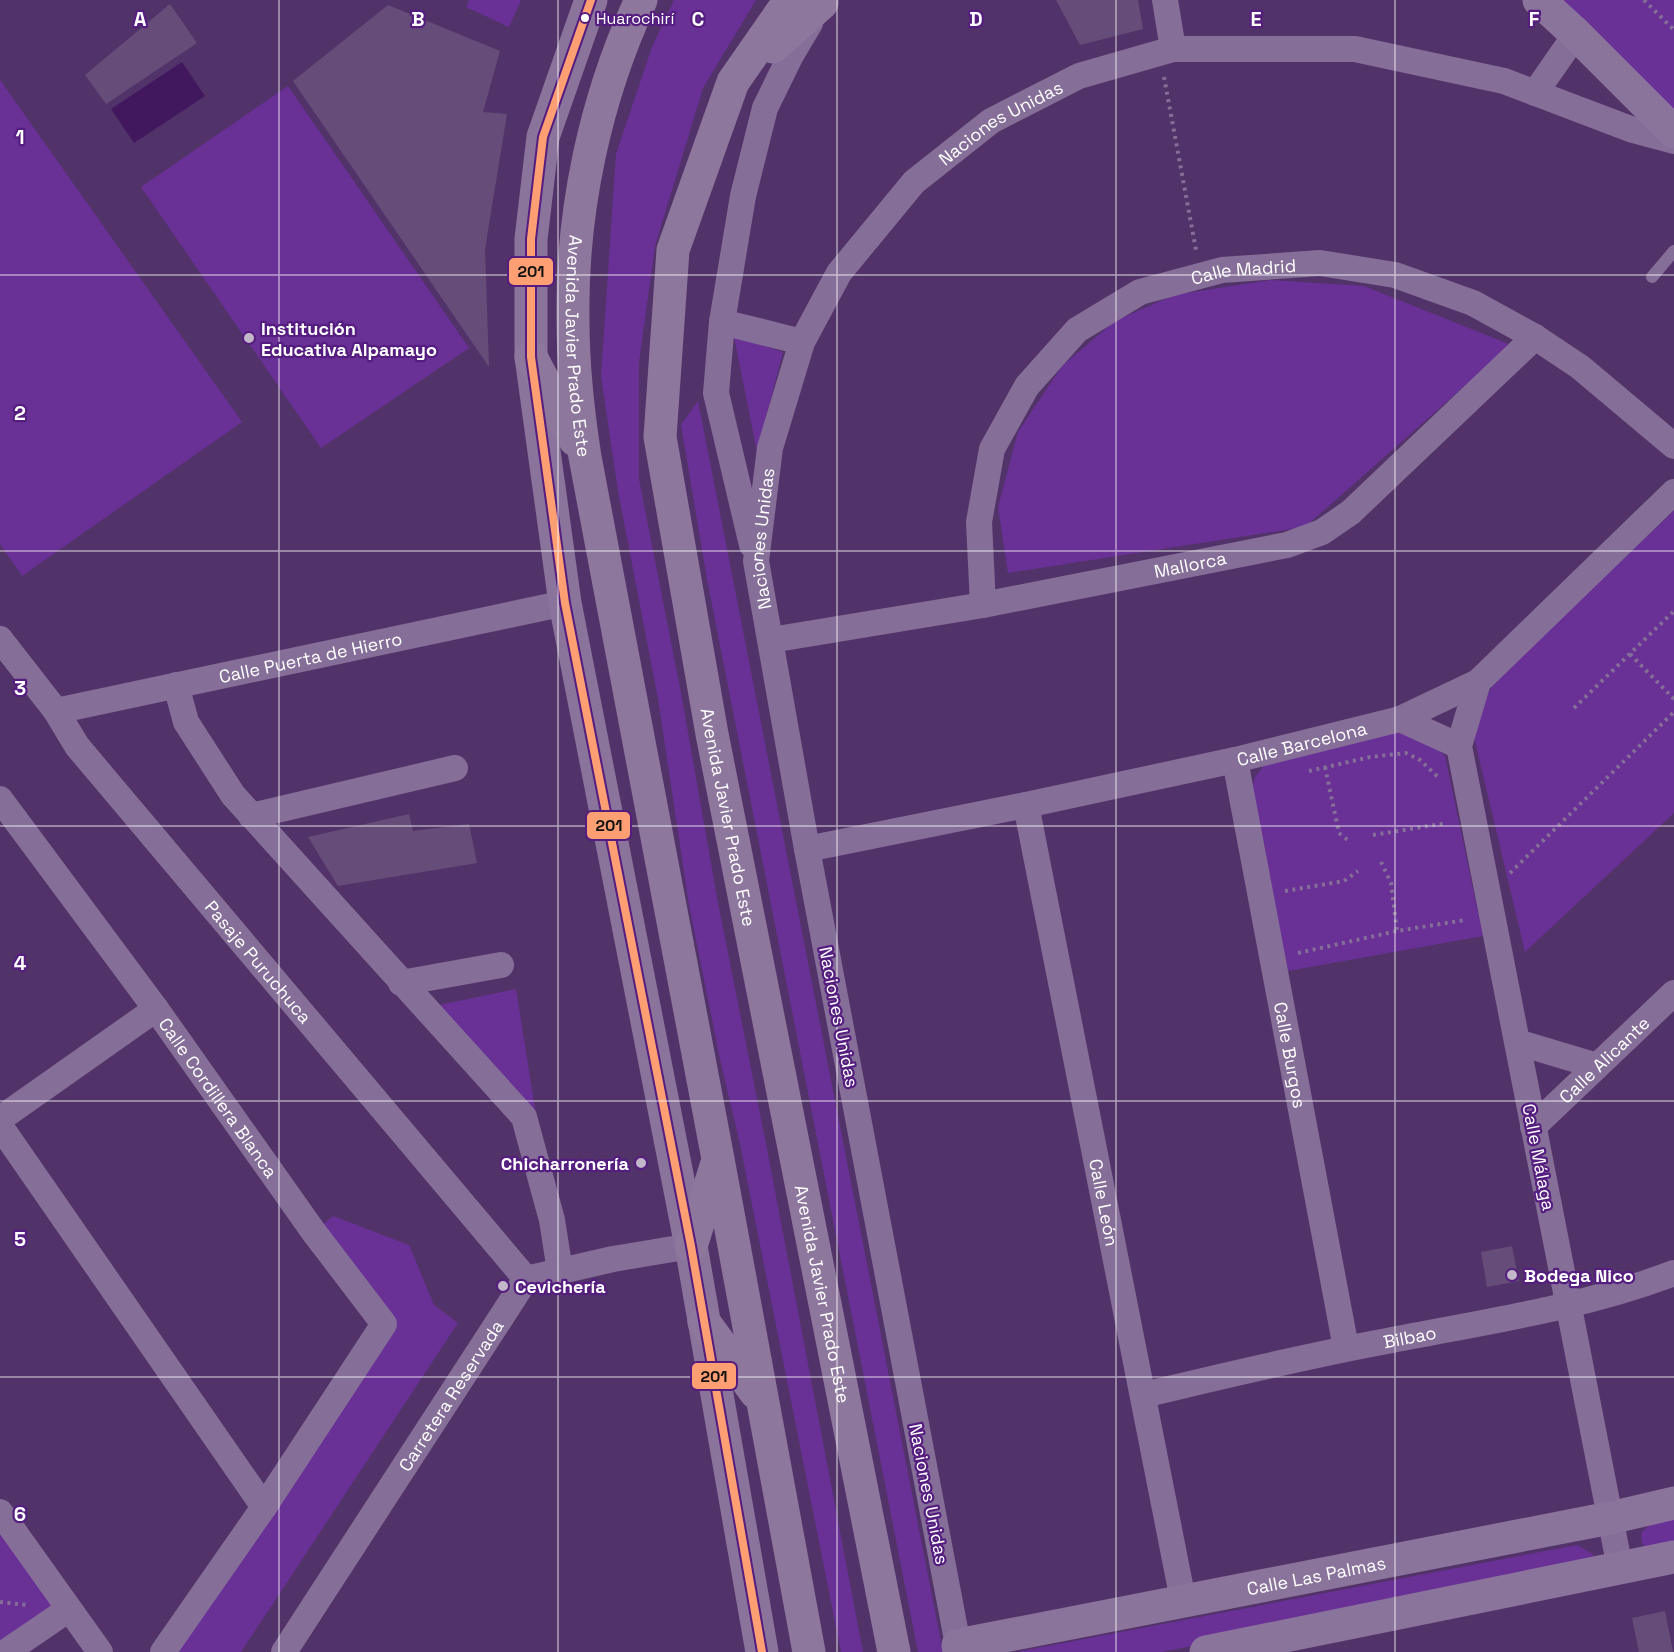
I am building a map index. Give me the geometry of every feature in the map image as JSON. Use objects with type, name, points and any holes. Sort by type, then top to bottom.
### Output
[{"type":"main road","name":"Avenida Javier Prado Este","points":[[641,0],[624,41],[600,115],[587,167],[578,219],[574,272],[575,378],[585,458],[809,1652]]},
{"type":"main road","name":"Avenida Javier Prado Este","points":[[790,0],[733,82],[673,250],[660,437],[712,734],[894,1652]]},
{"type":"main road","points":[[733,82],[824,2]]},
{"type":"main road","points":[[531,357],[585,458]]},
{"type":"main road","points":[[690,1246],[718,1159]]},
{"type":"main road","points":[[704,1322],[761,1399]]},
{"type":"street","points":[[591,0],[543,137],[531,239],[531,357],[565,603],[690,1246],[762,1652]]},
{"type":"street","points":[[1165,0],[1166,51]]},
{"type":"street","points":[[1539,0],[1674,132]]},
{"type":"street","points":[[756,561],[716,393],[722,322],[743,196],[765,108],[791,54],[824,2]]},
{"type":"street","points":[[1535,93],[1576,34]]},
{"type":"street","name":"Naciones Unidas","points":[[958,1648],[807,849],[756,561],[770,448],[802,342],[839,273],[914,182],[991,121],[1079,76],[1166,51],[1356,49],[1504,81],[1633,130],[1674,141]]},
{"type":"street","name":"Calle Madrid","points":[[983,605],[979,522],[992,449],[1027,386],[1077,330],[1140,292],[1222,270],[1320,263],[1395,275],[1473,303],[1535,337],[1580,367],[1674,446]]},
{"type":"street","points":[[722,322],[802,342]]},
{"type":"street","name":"Mallorca","points":[[771,640],[983,605],[1287,545],[1322,532],[1351,512],[1535,337]]},
{"type":"street","points":[[1400,719],[1459,746],[1478,682],[1674,492]]},
{"type":"street","name":"Calle Puerta de Hierro","points":[[56,711],[565,603]]},
{"type":"street","name":"Pasaje Puruchuca","points":[[0,639],[56,711],[77,746],[526,1279]]},
{"type":"street","name":"Calle Barcelona","points":[[807,849],[1026,805],[1319,740],[1400,719],[1478,682]]},
{"type":"street","points":[[176,685],[186,722],[233,795],[524,1117],[552,1220],[560,1271]]},
{"type":"street","name":"Calle Málaga","points":[[1459,746],[1620,1568]]},
{"type":"street","name":"Calle Burgos","points":[[1235,760],[1347,1348]]},
{"type":"street","points":[[251,816],[455,768]]},
{"type":"street","name":"Calle Cordillera Blanca","points":[[0,800],[156,1009],[313,1231],[384,1324],[264,1507]]},
{"type":"street","name":"Calle León","points":[[1026,805],[1183,1600]]},
{"type":"street","points":[[401,983],[501,965]]},
{"type":"street","name":"Calle Alicante","points":[[1533,1127],[1674,993]]},
{"type":"street","points":[[0,1119],[156,1009]]},
{"type":"street","points":[[1516,1042],[1597,1066]]},
{"type":"street","points":[[0,1126],[264,1507],[163,1652]]},
{"type":"street","points":[[526,1279],[613,1259],[690,1246]]},
{"type":"street","name":"Bilbao","points":[[1143,1395],[1347,1348],[1568,1305],[1633,1289],[1674,1273]]},
{"type":"street","name":"Carretera Reservada","points":[[284,1652],[526,1279]]},
{"type":"street","name":"Calle Las Palmas","points":[[958,1648],[1183,1600],[1610,1518],[1674,1503]]},
{"type":"street","points":[[0,1512],[100,1652]]},
{"type":"street","points":[[1206,1652],[1674,1557]]},
{"type":"street","points":[[6,1652],[69,1609]]},
{"type":"lane","points":[[1652,277],[1674,251]]},
{"type":"path","points":[[1644,0],[1674,30]]},
{"type":"path","points":[[1166,51],[1200,276]]},
{"type":"path","points":[[1574,708],[1674,611]]},
{"type":"path","points":[[1630,654],[1674,699]]},
{"type":"path","points":[[1487,890],[1511,872],[1674,712]]},
{"type":"path","points":[[1319,740],[1339,833],[1349,841]]},
{"type":"path","points":[[1305,772],[1370,757],[1406,753],[1420,760],[1439,778]]},
{"type":"path","points":[[1445,812],[1449,834]]},
{"type":"path","points":[[1373,836],[1447,823]]},
{"type":"path","points":[[1380,862],[1391,883],[1397,931]]},
{"type":"path","points":[[1260,895],[1344,881],[1358,871]]},
{"type":"path","points":[[1293,954],[1397,931],[1465,920],[1463,909]]},
{"type":"path","points":[[0,1602],[27,1605]]},
{"type":"shaded area","points":[[469,0],[521,0],[509,27],[466,7]]},
{"type":"shaded area","points":[[674,0],[756,0],[703,88],[655,246],[639,362],[639,479],[682,698],[718,903],[863,1652],[841,1652],[740,1144],[721,1064],[689,905],[658,699],[618,491],[601,376],[616,154],[652,47]]},
{"type":"shaded area","points":[[1543,0],[1674,0],[1674,131]]},
{"type":"shaded area","points":[[182,62],[205,96],[134,143],[111,109]]},
{"type":"shaded area","points":[[0,80],[242,422],[22,576],[0,544]]},
{"type":"shaded area","points":[[288,86],[469,348],[321,448],[141,187]]},
{"type":"shaded area","points":[[1271,280],[1364,286],[1511,345],[1305,527],[1008,573],[998,507],[1018,432],[1062,366],[1115,321],[1174,295]]},
{"type":"shaded area","points":[[734,337],[783,352],[757,452]]},
{"type":"shaded area","points":[[698,401],[943,1652],[918,1652],[707,579],[681,425]]},
{"type":"shaded area","points":[[1674,511],[1674,813],[1525,952],[1474,737],[1477,710],[1492,687],[1521,654]]},
{"type":"shaded area","points":[[1398,729],[1433,744],[1445,756],[1483,936],[1288,971],[1251,790],[1255,777],[1266,763]]},
{"type":"shaded area","points":[[516,989],[537,1121],[439,1005]]},
{"type":"shaded area","points":[[333,1216],[409,1245],[434,1305],[458,1323],[241,1652],[163,1652],[381,1325],[315,1231]]},
{"type":"shaded area","points":[[0,1512],[69,1609],[0,1652]]},
{"type":"shaded area","points":[[1674,1517],[1674,1547],[1648,1551],[1642,1543],[1641,1533],[1648,1526]]},
{"type":"shaded area","points":[[1577,1545],[1593,1554],[1594,1564],[1162,1652],[1016,1652]]},
{"type":"building","points":[[1056,0],[1138,0],[1143,29],[1080,45]]},
{"type":"building","points":[[170,4],[197,43],[106,104],[85,75]]},
{"type":"building","points":[[388,5],[500,51],[483,112],[507,114],[485,249],[489,367],[293,81]]},
{"type":"building","points":[[409,814],[413,831],[469,824],[477,863],[338,886],[308,837]]},
{"type":"building","points":[[1512,1246],[1519,1281],[1487,1287],[1481,1252]]},
{"type":"building","points":[[1665,1611],[1673,1652],[1639,1652],[1632,1618]]},
{"type":"transit line","name":"201","points":[[591,0],[543,137],[531,239],[531,357],[565,603],[691,1246],[762,1652]]},
{"type":"place","name":"Huarochirí","points":[[585,18]]},
{"type":"place","name":"Institución Educativa Alpamayo","points":[[249,338]]},
{"type":"place","name":"Chicharronería","points":[[641,1163]]},
{"type":"place","name":"Bodega Nico","points":[[1512,1275]]},
{"type":"place","name":"Cevichería","points":[[503,1286]]}]
